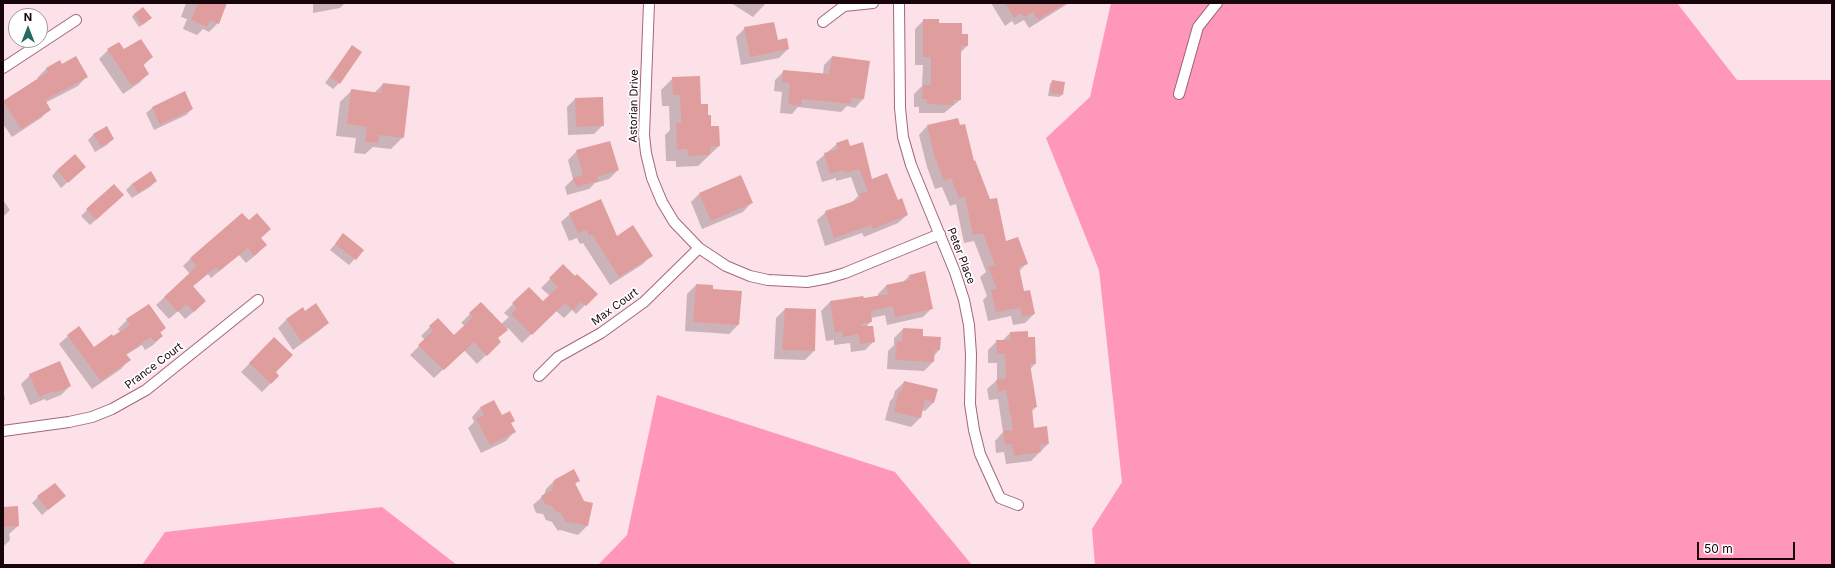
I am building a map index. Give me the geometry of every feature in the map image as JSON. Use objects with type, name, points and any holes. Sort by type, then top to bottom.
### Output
[{"type":"street","name":"Astorian Drive","points":[[649,3],[644,135],[646,153],[652,178],[662,202],[674,222],[699,248],[726,266],[750,276],[768,280],[807,282],[845,273],[940,234]]},
{"type":"street","points":[[823,22],[844,6],[873,3]]},
{"type":"street","name":"Peter Place","points":[[899,3],[900,108],[903,137],[911,165],[955,272],[964,300],[969,325],[971,354],[970,404],[980,454],[1000,498],[1018,505]]},
{"type":"street","points":[[1179,94],[1198,27],[1217,3]]},
{"type":"street","points":[[3,68],[76,20]]},
{"type":"street","name":"Max Court","points":[[539,376],[558,357],[601,333],[644,302],[699,248]]},
{"type":"street","name":"Prance Court","points":[[3,431],[69,422],[92,417],[112,409],[146,390],[258,300]]},
{"type":"shaded area","points":[[1111,3],[1677,3],[1737,80],[1832,80],[1832,565],[1095,565],[1092,529],[1122,482],[1099,270],[1046,138],[1090,97]]},
{"type":"shaded area","points":[[657,395],[895,472],[972,565],[598,565],[627,535]]},
{"type":"shaded area","points":[[382,507],[457,565],[142,565],[165,532]]},
{"type":"building","points":[[198,3],[227,3],[219,24],[210,20],[207,27],[191,20]]},
{"type":"building","points":[[1005,3],[1066,3],[1038,20],[1033,12],[1024,17],[1021,13],[1014,18]]},
{"type":"building","points":[[143,7],[152,18],[142,25],[134,14]]},
{"type":"building","points":[[923,19],[939,19],[939,23],[962,23],[962,34],[968,34],[968,46],[961,46],[961,100],[953,100],[954,105],[927,104],[927,99],[922,99],[923,85],[931,85],[931,57],[923,57]]},
{"type":"building","points":[[774,22],[778,40],[787,38],[789,49],[750,57],[744,27]]},
{"type":"building","points":[[141,39],[153,57],[143,64],[149,74],[132,86],[107,49],[119,42],[124,49]]},
{"type":"building","points":[[352,45],[362,52],[340,84],[330,77]]},
{"type":"building","points":[[76,56],[88,77],[45,100],[51,110],[21,129],[3,101],[48,72],[46,68],[60,60],[62,64]]},
{"type":"building","points":[[832,56],[870,61],[864,99],[851,98],[851,104],[802,99],[801,106],[788,104],[790,83],[782,82],[783,70],[829,74]]},
{"type":"building","points":[[700,76],[701,104],[708,104],[708,115],[711,115],[711,126],[719,126],[720,146],[710,147],[710,155],[688,156],[687,149],[677,150],[676,123],[681,123],[680,95],[673,95],[672,77]]},
{"type":"building","points":[[1052,80],[1065,82],[1063,95],[1050,93]]},
{"type":"building","points":[[383,83],[410,86],[404,138],[379,135],[378,143],[365,142],[367,127],[347,124],[351,89],[381,93]]},
{"type":"building","points":[[185,91],[193,109],[160,125],[152,107]]},
{"type":"building","points":[[603,97],[604,126],[576,127],[575,98]]},
{"type":"building","points":[[958,118],[960,125],[965,124],[974,161],[975,160],[990,199],[997,198],[1006,241],[1018,237],[1028,264],[1019,267],[1024,291],[1030,290],[1035,314],[1022,317],[1020,308],[996,312],[991,290],[997,289],[988,267],[995,265],[983,233],[973,235],[965,196],[959,198],[951,178],[944,181],[935,158],[927,125]]},
{"type":"building","points":[[107,126],[114,139],[101,147],[93,134]]},
{"type":"building","points":[[848,139],[850,146],[863,142],[872,179],[887,173],[898,200],[902,198],[908,215],[872,229],[871,225],[834,238],[825,211],[860,199],[859,194],[868,191],[859,169],[845,173],[844,170],[830,174],[824,153],[838,149],[836,143]]},
{"type":"building","points":[[610,141],[619,170],[597,177],[599,181],[576,187],[573,178],[583,175],[576,150]]},
{"type":"building","points":[[75,154],[86,167],[68,183],[57,170]]},
{"type":"building","points":[[151,171],[157,181],[138,193],[132,184]]},
{"type":"building","points":[[741,175],[753,203],[711,221],[699,193]]},
{"type":"building","points":[[114,184],[124,195],[96,220],[86,209]]},
{"type":"building","points":[[601,199],[617,236],[633,225],[653,256],[619,277],[592,234],[589,236],[586,230],[578,233],[569,213]]},
{"type":"building","points":[[242,213],[249,220],[257,213],[271,229],[261,238],[267,245],[254,256],[248,248],[219,271],[216,267],[193,286],[206,301],[194,312],[186,304],[178,312],[164,297],[197,266],[190,258]]},
{"type":"building","points":[[343,233],[364,250],[356,260],[335,244]]},
{"type":"building","points":[[563,264],[575,276],[577,274],[598,294],[586,306],[581,302],[573,310],[565,303],[532,335],[511,314],[517,308],[512,303],[529,287],[543,301],[558,287],[549,278]]},
{"type":"building","points":[[925,271],[933,309],[895,317],[893,306],[871,311],[872,322],[861,324],[861,326],[873,326],[875,342],[860,344],[858,334],[843,337],[842,331],[835,333],[830,301],[888,294],[886,285],[910,280],[909,275]]},
{"type":"building","points":[[696,284],[713,285],[713,289],[742,291],[739,325],[693,322]]},
{"type":"building","points":[[481,302],[508,330],[498,338],[501,342],[487,356],[474,342],[444,370],[418,345],[433,331],[429,326],[438,318],[454,335],[473,317],[469,313]]},
{"type":"building","points":[[316,303],[329,323],[302,342],[286,319],[303,307],[305,311]]},
{"type":"building","points":[[149,304],[166,328],[160,332],[163,336],[155,342],[151,337],[126,354],[131,360],[101,381],[67,335],[79,326],[94,347],[112,334],[113,336],[130,325],[126,319]]},
{"type":"building","points":[[785,308],[816,309],[815,351],[782,350]]},
{"type":"building","points":[[903,328],[923,329],[923,336],[941,337],[940,350],[935,350],[934,362],[895,360],[897,341],[902,342]]},
{"type":"building","points":[[1028,331],[1028,337],[1035,337],[1036,364],[1030,364],[1037,407],[1032,408],[1034,428],[1047,426],[1049,444],[1040,445],[1041,452],[1014,456],[1012,444],[1005,445],[1003,431],[1013,430],[1006,390],[998,392],[996,380],[1006,378],[1005,354],[997,354],[996,340],[1010,340],[1010,332]]},
{"type":"building","points":[[274,337],[293,355],[276,372],[279,376],[271,384],[249,363]]},
{"type":"building","points":[[60,361],[71,386],[55,393],[54,391],[39,397],[29,374]]},
{"type":"building","points":[[904,381],[938,389],[934,403],[925,400],[921,418],[894,412],[899,391],[901,392]]},
{"type":"building","points":[[494,400],[502,415],[510,411],[515,421],[511,423],[516,432],[490,445],[476,419],[484,415],[480,407]]},
{"type":"building","points":[[574,469],[580,481],[575,483],[584,501],[593,503],[588,526],[569,522],[566,523],[561,513],[555,511],[552,506],[545,504],[541,496],[552,490],[554,480]]},
{"type":"building","points":[[55,483],[66,496],[48,510],[37,496]]},
{"type":"building","points":[[18,506],[19,526],[3,527],[3,507]]}]
